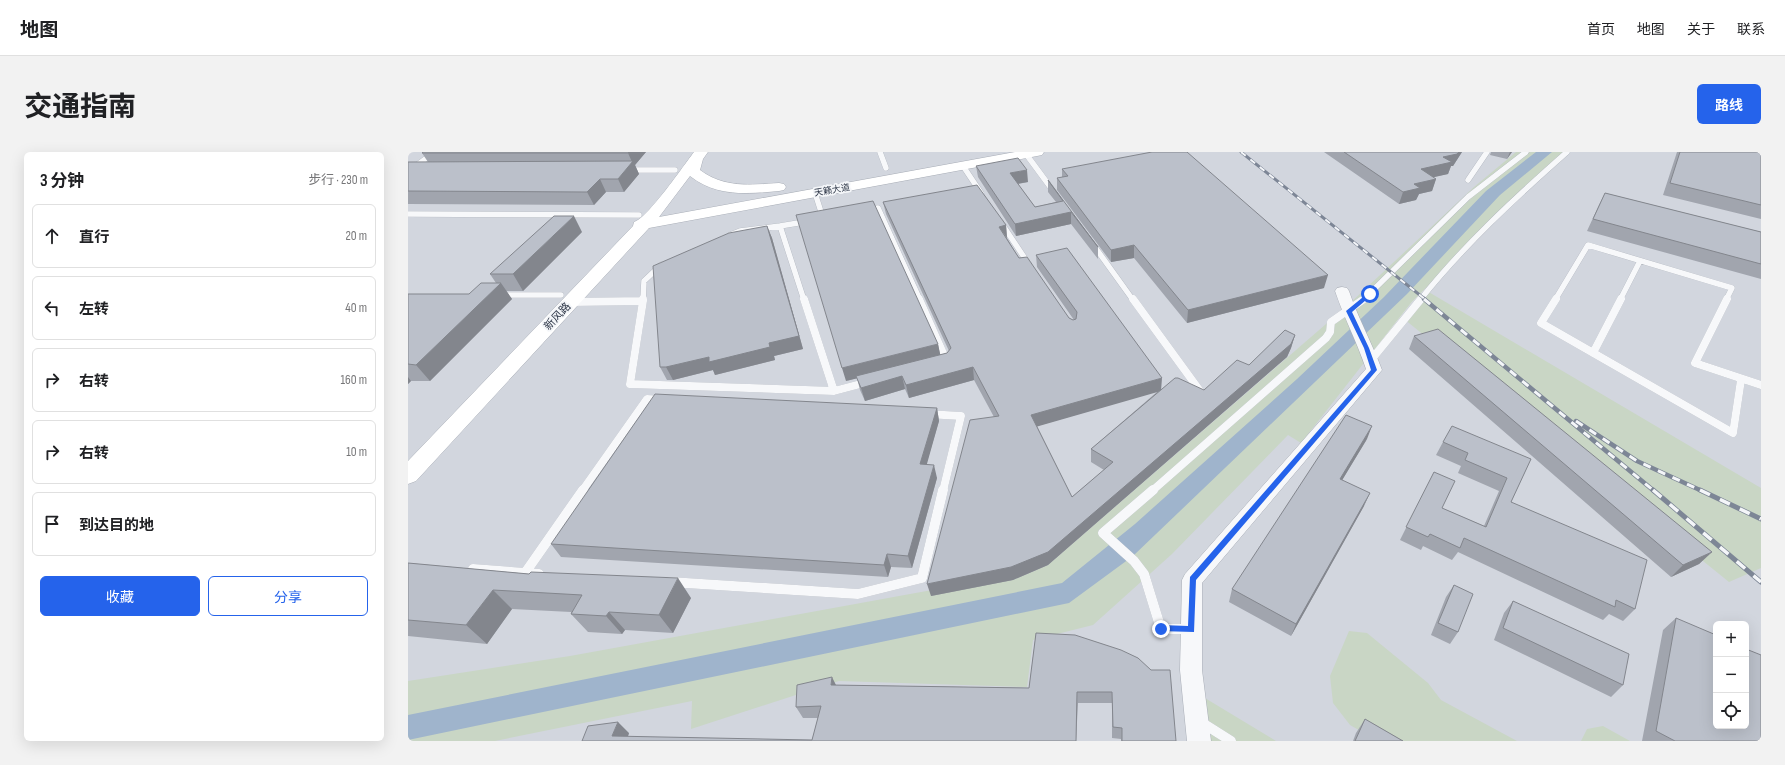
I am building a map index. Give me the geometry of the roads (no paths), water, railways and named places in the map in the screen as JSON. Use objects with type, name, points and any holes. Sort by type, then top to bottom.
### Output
[{"type":"main road","name":"天籁大道","points":[[642,217],[782,187],[976,152]]},
{"type":"main road","name":"天籁大道","points":[[642,217],[698,214],[1031,153]]},
{"type":"main road","name":"新风路","points":[[408,475],[566,298],[642,217],[675,170],[695,154]]},
{"type":"main road","name":"新风路","points":[[408,454],[566,298],[601,269],[695,154]]},
{"type":"main road","points":[[695,154],[694,171],[704,180],[719,187],[743,190],[782,187]]},
{"type":"main road","points":[[601,269],[631,245],[678,221],[698,214]]},
{"type":"street","points":[[1199,741],[1191,670],[1192,580],[1374,370],[1369,354],[1349,313],[1342,291]]},
{"type":"lane","points":[[418,170],[410,170],[435,152]]},
{"type":"lane","points":[[880,152],[886,168]]},
{"type":"lane","points":[[1468,180],[1487,152]]},
{"type":"lane","points":[[1192,629],[1161,629],[1144,574],[1134,561],[1103,533],[1209,443],[1326,338],[1330,332],[1331,322],[1338,316],[1349,313],[1370,294],[1468,197],[1526,152]]},
{"type":"lane","points":[[1369,354],[1443,271],[1516,198],[1567,152]]},
{"type":"lane","points":[[1031,153],[1058,198]]},
{"type":"lane","points":[[963,166],[985,198]]},
{"type":"lane","points":[[621,170],[675,170]]},
{"type":"lane","points":[[815,193],[823,218]]},
{"type":"lane","points":[[862,211],[878,208],[948,361],[941,363]]},
{"type":"lane","points":[[408,214],[642,217]]},
{"type":"lane","points":[[726,237],[740,231],[831,217]]},
{"type":"lane","points":[[998,218],[1033,270]]},
{"type":"lane","points":[[780,226],[834,391]]},
{"type":"lane","points":[[1086,236],[1200,390]]},
{"type":"lane","points":[[1741,380],[1732,434],[1541,323],[1588,246],[1732,288],[1695,363],[1741,380],[1761,385]]},
{"type":"lane","points":[[1593,353],[1640,261]]},
{"type":"lane","points":[[667,263],[660,266],[644,281],[643,301],[630,384],[834,391],[880,379]]},
{"type":"lane","points":[[492,295],[643,301]]},
{"type":"lane","points":[[524,573],[647,399],[670,401]]},
{"type":"lane","points":[[660,582],[858,594],[922,578],[961,416],[914,414]]},
{"type":"lane","points":[[462,569],[548,574]]},
{"type":"lane","points":[[1196,719],[1231,741]]},
{"type":"water","points":[[1536,152],[1552,152],[1500,195],[1407,294],[1133,556],[1069,603],[408,740],[408,715],[1062,583],[1135,524],[1297,379],[1384,297],[1486,191]]},
{"type":"railway","points":[[1241,152],[1426,300]]},
{"type":"railway","points":[[1424,299],[1654,491]]},
{"type":"railway","points":[[1576,421],[1637,461],[1702,491]]},
{"type":"railway","points":[[1653,490],[1761,582]]},
{"type":"railway","points":[[1700,490],[1761,519]]}]
